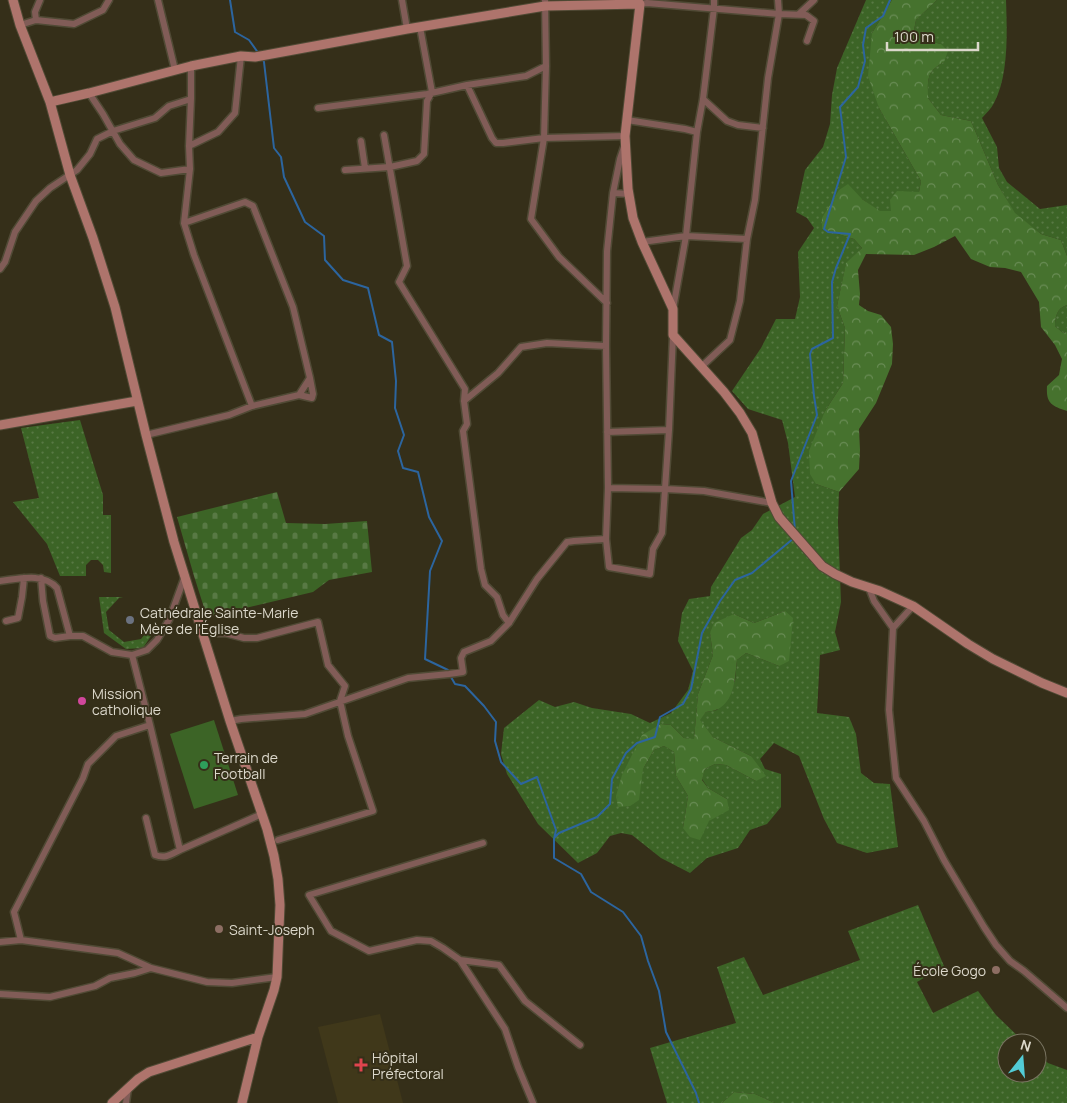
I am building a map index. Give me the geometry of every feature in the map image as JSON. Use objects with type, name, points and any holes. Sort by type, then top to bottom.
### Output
[{"type":"street","points":[[13,0],[20,26],[50,102],[70,175],[93,238],[114,307],[174,542],[230,721],[262,814],[278,879],[280,905],[277,977],[258,1038],[242,1103]]},
{"type":"street","points":[[36,20],[35,12],[40,0]]},
{"type":"street","points":[[20,26],[36,20],[74,24],[103,10],[109,0]]},
{"type":"street","points":[[158,0],[175,70]]},
{"type":"street","points":[[402,0],[407,29]]},
{"type":"street","points":[[640,2],[625,140],[613,193],[607,251],[608,488],[606,540],[609,567],[650,574],[653,549],[662,532],[669,430],[673,309],[686,236],[714,0]]},
{"type":"street","points":[[701,367],[730,340],[740,301],[768,78],[779,14],[778,0]]},
{"type":"street","points":[[799,14],[814,0]]},
{"type":"street","points":[[50,102],[191,66],[241,56],[255,57],[545,3],[640,2],[806,15],[814,21],[807,41]]},
{"type":"street","points":[[545,3],[544,138],[531,219],[559,257],[607,303]]},
{"type":"street","points":[[345,170],[390,167],[417,161],[424,154],[428,101],[432,92],[420,27]]},
{"type":"street","points":[[189,146],[218,132],[235,113],[241,56]]},
{"type":"street","points":[[191,66],[190,169],[184,223],[194,255],[252,406]]},
{"type":"street","points":[[318,108],[401,98],[526,76],[546,66]]},
{"type":"street","points":[[467,85],[492,138],[496,142],[503,144],[544,138],[625,140]]},
{"type":"street","points":[[89,93],[120,144],[134,160],[161,172],[190,169]]},
{"type":"street","points":[[0,269],[5,262],[15,232],[36,201],[50,188],[78,170],[90,154],[97,140],[113,131],[155,118],[169,106],[191,99]]},
{"type":"street","points":[[702,99],[727,121],[738,125],[763,128]]},
{"type":"street","points":[[627,120],[685,128],[697,132]]},
{"type":"street","points":[[384,135],[407,266],[399,282],[465,389],[464,401],[467,424],[463,431],[485,585],[496,597],[503,615],[509,623]]},
{"type":"street","points":[[625,140],[629,194],[633,218],[673,309]]},
{"type":"street","points":[[361,141],[365,168]]},
{"type":"street","points":[[613,193],[629,194]]},
{"type":"street","points":[[146,435],[229,415],[252,406],[299,395],[312,398],[313,394],[292,307],[253,206],[245,202],[184,223]]},
{"type":"street","points":[[642,242],[686,236],[747,239]]},
{"type":"street","points":[[673,335],[724,392],[740,413],[752,433],[772,504],[779,517],[822,566],[852,582],[888,594],[913,606],[968,644],[1042,683],[1067,693]]},
{"type":"street","points":[[464,401],[498,373],[522,347],[547,343],[606,346]]},
{"type":"street","points":[[299,395],[310,378]]},
{"type":"street","points":[[0,426],[137,401]]},
{"type":"street","points":[[607,432],[669,430]]},
{"type":"street","points":[[608,488],[704,492],[772,504]]},
{"type":"street","points":[[230,721],[305,714],[408,678],[462,672],[461,658],[464,652],[491,641],[509,623],[537,579],[567,542],[606,540]]},
{"type":"street","points":[[41,578],[43,602],[50,636],[56,638],[83,636],[112,652],[132,655],[146,650],[157,640],[169,620],[185,575]]},
{"type":"street","points":[[6,621],[18,618],[24,578]]},
{"type":"street","points":[[0,581],[41,578],[53,583],[57,588],[70,636]]},
{"type":"street","points":[[869,588],[874,601],[893,628],[889,710],[896,778],[924,821],[944,860],[996,945],[1010,961],[1067,1008]]},
{"type":"street","points":[[893,628],[913,606]]},
{"type":"street","points":[[202,634],[225,633],[244,638],[257,638],[318,622],[328,665],[345,686],[340,701],[348,736],[374,811],[278,840]]},
{"type":"street","points":[[132,655],[180,850]]},
{"type":"street","points":[[21,940],[14,912],[83,778],[88,764],[116,736],[150,725]]},
{"type":"street","points":[[146,818],[155,855],[161,857],[169,856],[262,814]]},
{"type":"street","points":[[483,843],[309,895],[330,931],[369,951],[417,940],[431,941],[460,960],[505,1029],[533,1103]]},
{"type":"street","points":[[0,942],[21,940],[118,953],[151,968],[207,982],[232,983],[277,977]]},
{"type":"street","points":[[460,960],[499,965],[525,1001],[580,1045]]},
{"type":"street","points":[[0,994],[50,997],[95,986],[110,978],[151,968]]},
{"type":"street","points":[[112,1103],[138,1079],[149,1072],[258,1038]]},
{"type":"street","points":[[126,1103],[128,1089]]},
{"type":"shaded area","name":"Hôpital Préfectoral","points":[[380,1014],[403,1103],[338,1103],[318,1027]]},
{"type":"green space","points":[[866,0],[892,0],[872,33],[879,108],[921,181],[919,192],[897,192],[891,211],[880,212],[862,199],[822,229],[854,239],[862,248],[846,264],[837,306],[845,328],[843,383],[825,411],[816,484],[839,492],[838,522],[841,602],[835,632],[840,650],[820,655],[817,713],[849,717],[856,734],[861,773],[874,783],[890,784],[898,847],[867,853],[837,843],[824,819],[799,756],[774,743],[760,759],[765,769],[781,774],[781,807],[767,824],[750,830],[738,848],[707,858],[690,873],[661,858],[632,835],[621,833],[610,836],[597,853],[578,863],[538,824],[507,774],[501,754],[504,728],[539,700],[555,707],[574,702],[592,708],[631,714],[650,723],[671,713],[688,690],[693,671],[678,641],[682,613],[689,599],[710,596],[711,587],[741,538],[752,530],[763,514],[795,497],[788,443],[782,420],[748,409],[732,391],[761,348],[776,319],[795,319],[800,297],[798,252],[814,228],[807,218],[796,212],[805,170],[823,147],[830,124],[832,95],[837,68]],"holes":[[[785,611],[779,666],[746,653],[737,660],[735,681],[717,710],[706,712],[699,720],[713,737],[751,756],[756,781],[726,765],[715,764],[705,769],[702,779],[708,788],[727,799],[709,821],[683,828],[688,796],[676,776],[674,752],[664,746],[654,750],[643,769],[661,724],[671,725],[684,738],[694,740],[698,694],[713,655],[710,633],[734,614],[754,623]]]},
{"type":"green space","points":[[892,0],[937,0],[916,20],[914,30],[920,39],[941,44],[948,51],[944,62],[934,69],[929,77],[928,98],[941,115],[971,121],[998,185],[1015,213],[1041,234],[1061,240],[1067,256],[1067,305],[1057,313],[1055,326],[1063,333],[1067,332],[1067,411],[1053,405],[1047,396],[1047,386],[1059,375],[1062,359],[1055,345],[1041,327],[1039,302],[1021,272],[990,267],[971,259],[955,236],[914,255],[866,254],[858,270],[859,305],[868,311],[881,315],[891,327],[893,344],[892,364],[876,403],[859,429],[859,469],[839,492],[816,484],[810,474],[809,451],[825,411],[843,383],[845,328],[837,306],[846,263],[862,248],[854,239],[822,229],[822,218],[839,190],[848,184],[862,199],[880,211],[891,211],[890,200],[897,191],[919,192],[921,181],[879,108],[868,76],[872,33]]},
{"type":"green space","points":[[937,0],[1006,0],[1005,67],[999,92],[994,103],[982,118],[997,147],[999,168],[1007,182],[1040,209],[1067,205],[1067,256],[1061,240],[1041,234],[1015,214],[998,185],[971,121],[941,115],[928,98],[929,77],[934,69],[944,62],[941,44],[920,39],[914,30],[916,20]]},
{"type":"green space","points":[[1067,305],[1067,332],[1063,333],[1055,326],[1055,319],[1057,313]]},
{"type":"green space","points":[[80,420],[103,495],[103,515],[111,515],[111,573],[104,572],[103,565],[98,560],[91,560],[86,565],[86,576],[60,576],[47,544],[13,502],[39,498],[21,428]]},
{"type":"green space","points":[[277,492],[286,523],[325,524],[367,521],[372,572],[329,580],[313,592],[207,617],[177,517]]},
{"type":"green space","points":[[99,597],[123,597],[119,598],[106,612],[109,630],[124,642],[141,639],[152,625],[157,627],[143,648],[126,649],[104,633]]},
{"type":"green space","points":[[785,611],[793,618],[789,661],[779,666],[746,653],[737,660],[735,681],[728,700],[718,709],[706,712],[700,720],[713,737],[751,756],[766,776],[756,781],[726,765],[715,764],[705,769],[702,780],[708,788],[727,799],[729,810],[709,821],[700,840],[690,837],[683,828],[688,796],[676,776],[674,752],[664,746],[654,750],[643,769],[639,800],[630,806],[618,807],[616,796],[622,775],[642,735],[661,724],[671,725],[684,738],[694,739],[698,694],[713,655],[710,633],[714,623],[734,614],[754,623]]},
{"type":"green space","name":"Terrain de Football","points":[[214,720],[238,795],[194,809],[170,734]]},
{"type":"green space","points":[[918,905],[944,966],[917,982],[933,1013],[978,991],[996,1015],[1015,1033],[997,1033],[997,1083],[1047,1083],[1047,1062],[1067,1070],[1067,1103],[775,1103],[755,1094],[734,1092],[722,1103],[667,1103],[650,1048],[736,1023],[717,967],[744,957],[763,995],[860,960],[848,931]]},
{"type":"green space","points":[[734,1092],[755,1094],[775,1103],[722,1103]]},
{"type":"waterway","points":[[230,0],[235,32],[249,40],[259,54]]},
{"type":"waterway","points":[[795,531],[791,481],[817,415],[810,354],[812,349],[833,338],[832,282],[850,234],[828,232],[824,229],[846,157],[840,107],[858,87],[865,61],[863,45],[866,28],[883,16],[890,0]]},
{"type":"waterway","points":[[263,59],[274,148],[281,157],[284,177],[305,222],[324,236],[325,260],[343,280],[368,288],[379,335],[392,342],[396,381],[395,408],[404,435],[398,451],[403,468],[418,472],[429,517],[442,541],[430,571],[425,659],[449,672]]},
{"type":"waterway","points":[[555,837],[559,833],[597,817],[610,804],[612,779],[626,753],[637,743],[655,737],[660,717],[683,704],[691,689],[702,633],[720,601],[735,580],[752,573],[794,538]]},
{"type":"waterway","points":[[451,677],[455,684],[465,686],[496,722],[495,741],[501,762],[521,784],[537,777],[556,830],[554,858],[581,874],[591,892],[623,912],[641,936],[659,991],[666,1032],[699,1103]]},
{"type":"place","name":"Cathédrale Sainte-Marie Mère de l'Église","points":[[130,620]]},
{"type":"place","name":"Mission catholique","points":[[82,701]]},
{"type":"place","name":"Terrain de Football","points":[[204,765]]},
{"type":"place","name":"Saint-Joseph","points":[[219,929]]},
{"type":"place","name":"École Gogo","points":[[996,970]]},
{"type":"place","name":"Hôpital Préfectoral","points":[[361,1065]]}]
